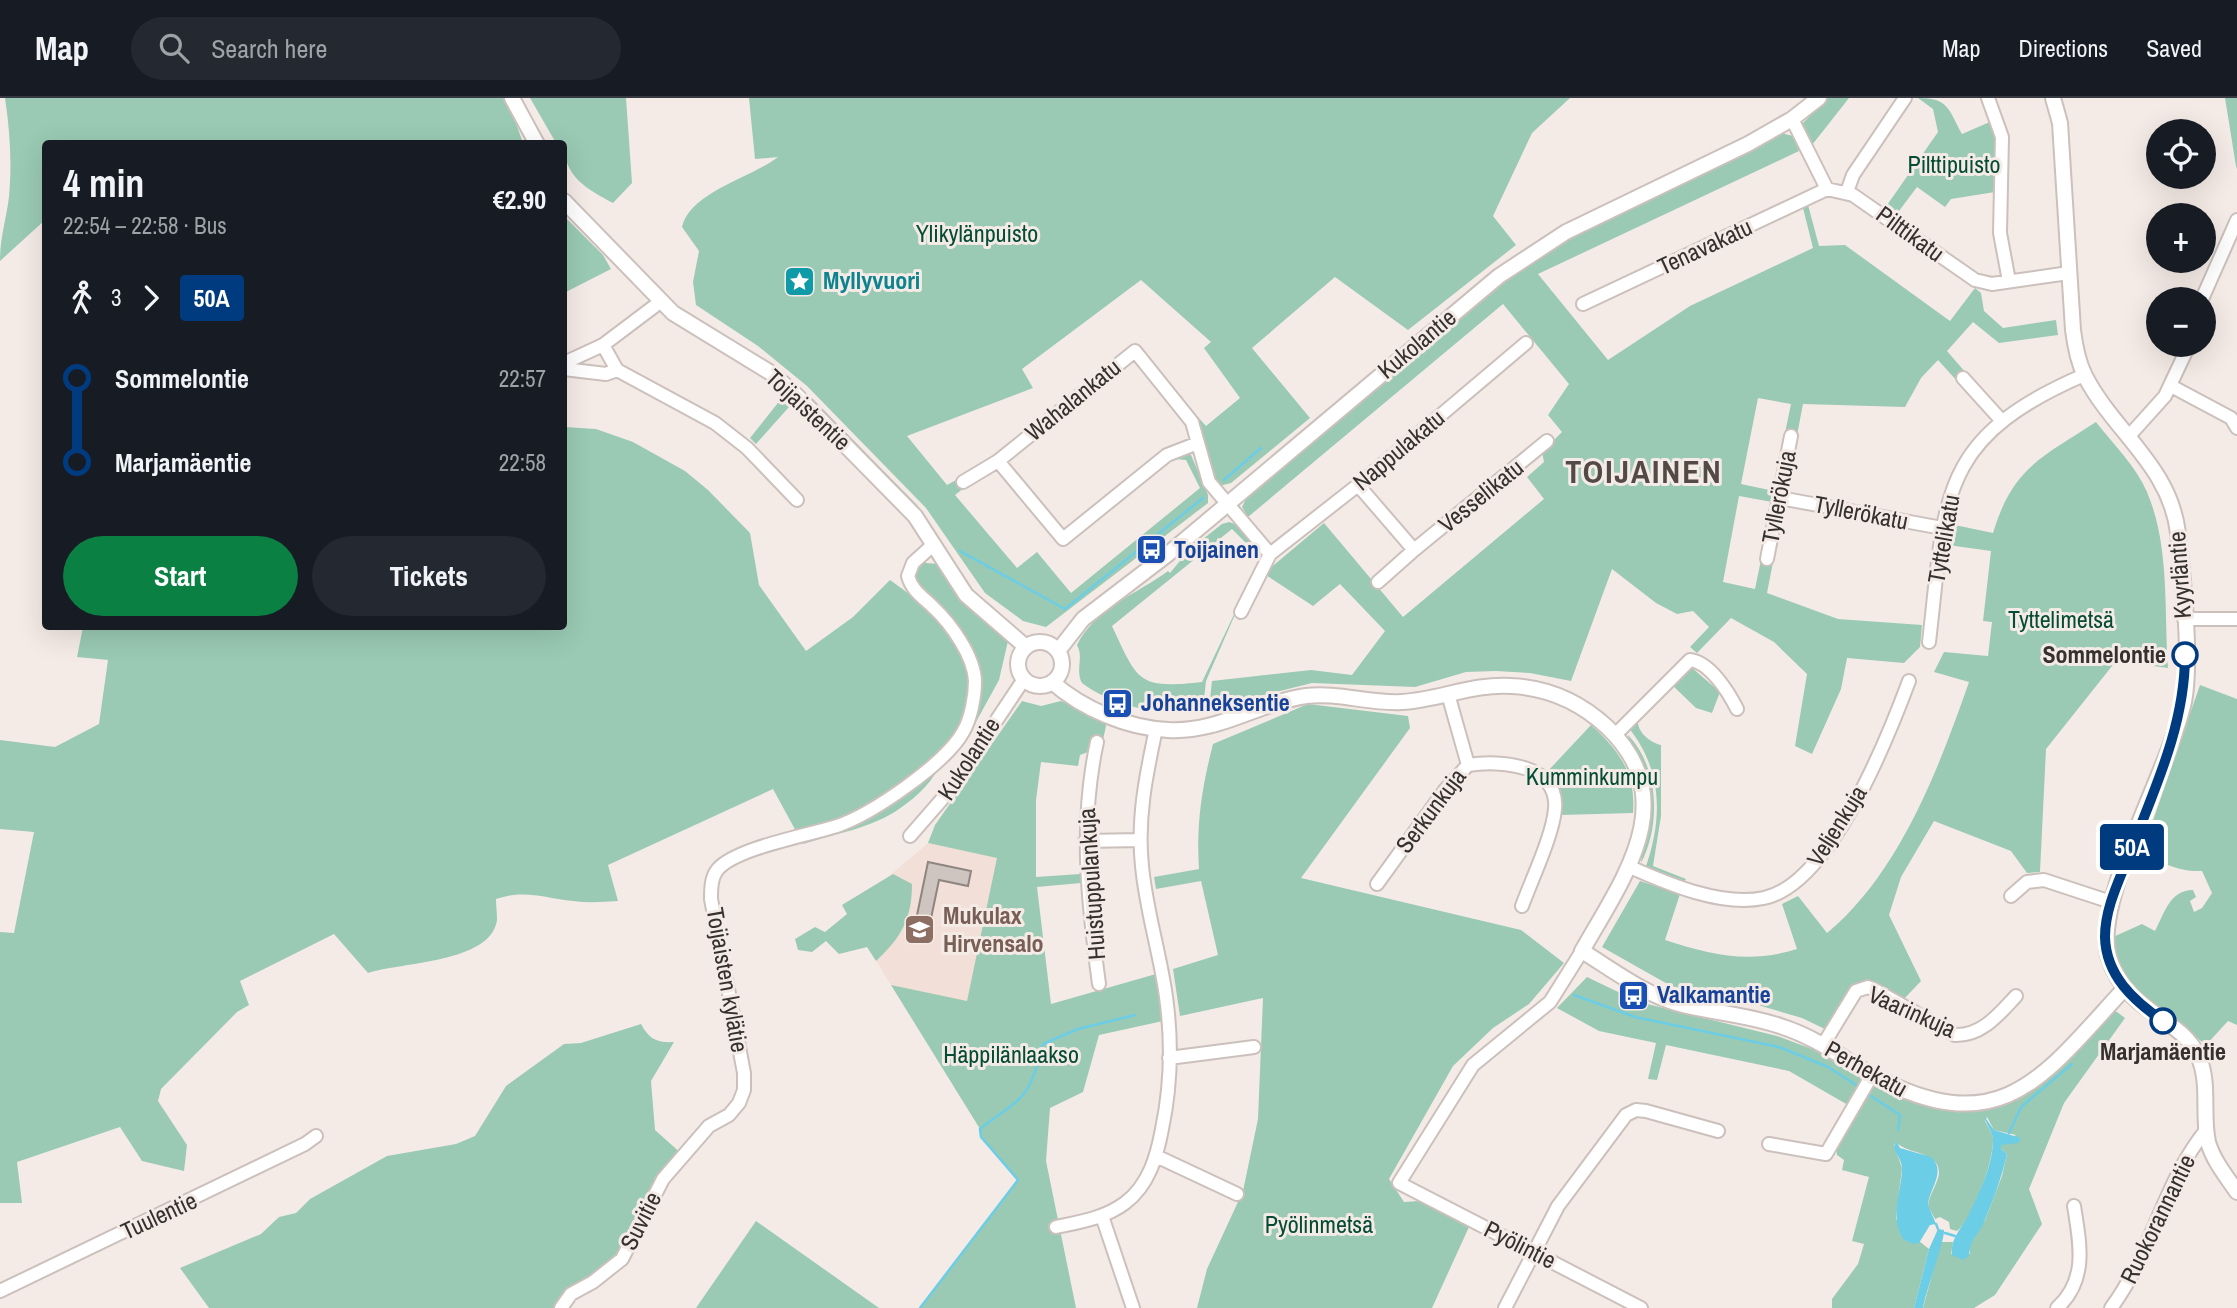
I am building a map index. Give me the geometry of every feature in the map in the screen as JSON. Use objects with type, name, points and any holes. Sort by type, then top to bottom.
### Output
[{"type":"street","points":[[512,98],[535,140]]},
{"type":"street","name":"Kukolantie","points":[[1058,651],[1083,619],[1228,505],[1473,297],[1520,262],[1566,232],[1717,162],[1792,118],[1819,98]]},
{"type":"street","points":[[1847,192],[1853,175],[1905,98]]},
{"type":"street","points":[[1988,98],[2002,137],[2000,233],[2009,281]]},
{"type":"street","name":"Kyyrläntie","points":[[2053,98],[2062,136],[2073,330],[2084,375],[2156,470],[2172,503],[2178,532],[2184,619],[2184,701],[2111,902],[2105,937],[2107,950],[2124,989],[2133,999],[2181,1035],[2198,1054],[2204,1083],[2206,1130],[2211,1151],[2237,1192]]},
{"type":"street","points":[[1792,118],[1827,189]]},
{"type":"street","name":"Pilttikatu","points":[[1827,189],[1847,192],[1888,217],[1975,280],[1988,284],[2069,273]]},
{"type":"street","name":"Tenavakatu","points":[[1583,304],[1827,189]]},
{"type":"street","name":"Toijaistentie","points":[[567,204],[660,302],[684,321],[771,373],[794,393],[900,500],[934,544],[966,595],[1026,647]]},
{"type":"street","points":[[2207,287],[2237,220]]},
{"type":"street","points":[[567,362],[603,345],[660,302]]},
{"type":"street","name":"Nappulakatu","points":[[1241,612],[1270,554],[1358,485],[1526,343]]},
{"type":"street","points":[[603,345],[617,370],[715,423],[756,457],[797,500]]},
{"type":"street","name":"Wahalankatu","points":[[963,482],[998,461],[1135,351],[1192,422],[1205,474],[1228,505]]},
{"type":"street","points":[[2129,436],[2154,412],[2171,386],[2184,357]]},
{"type":"street","points":[[567,369],[606,374],[617,370]]},
{"type":"street","name":"Tyttelikatu","points":[[1929,642],[1942,528],[1950,496],[1961,469],[1982,439],[2001,420],[2019,407],[2084,375]]},
{"type":"street","points":[[1963,378],[2001,420]]},
{"type":"street","points":[[2171,386],[2231,418],[2237,428]]},
{"type":"street","name":"Tyllerökuja","points":[[1767,559],[1791,436]]},
{"type":"street","name":"Vesselikatu","points":[[1378,582],[1547,441]]},
{"type":"street","points":[[998,461],[1063,539],[1167,456],[1198,443]]},
{"type":"street","name":"Vesselikatu","points":[[1358,485],[1414,551]]},
{"type":"street","name":"Tyllerökatu","points":[[1780,498],[1942,528]]},
{"type":"street","points":[[1228,505],[1270,554]]},
{"type":"street","name":"Toijaisten kylätie","points":[[683,1155],[709,1126],[729,1115],[744,1090],[744,1073],[725,961],[711,899],[712,881],[717,870],[740,855],[839,825],[869,812],[943,755],[964,732],[971,710],[975,679],[967,655],[947,622],[914,590],[908,576],[913,563],[934,544]]},
{"type":"street","points":[[2184,619],[2237,619]]},
{"type":"street","points":[[1045,643],[1058,651],[1061,668],[1052,682],[1038,686],[1024,679],[1018,662],[1026,647],[1045,643]]},
{"type":"street","points":[[1615,735],[1689,660],[1703,666],[1728,691],[1737,709]]},
{"type":"street","name":"Kukolantie","points":[[911,836],[950,790],[1024,679]]},
{"type":"street","name":"Veljenkuja","points":[[1630,867],[1715,896],[1740,900],[1765,898],[1797,883],[1812,869],[1849,812],[1892,728],[1909,681]]},
{"type":"street","points":[[1052,682],[1090,708],[1156,729],[1200,729],[1307,696],[1391,702],[1479,687],[1537,689],[1571,701],[1615,735],[1635,766],[1644,800],[1641,836],[1630,867],[1582,951]]},
{"type":"street","name":"Serkunkuja","points":[[1377,884],[1445,790],[1468,765],[1448,694]]},
{"type":"street","points":[[1056,1227],[1102,1216],[1135,1193],[1156,1156],[1165,1113],[1169,1058],[1166,994],[1145,894],[1140,840],[1145,786],[1156,729]]},
{"type":"street","name":"Huistuppulankuja","points":[[1097,742],[1086,801],[1085,841],[1099,985]]},
{"type":"street","points":[[1468,765],[1490,763],[1526,768],[1545,779],[1554,795],[1555,814],[1522,906]]},
{"type":"street","points":[[1085,841],[1140,840]]},
{"type":"street","points":[[2011,896],[2027,882],[2044,880],[2111,902]]},
{"type":"street","name":"Perhekatu","points":[[1582,951],[1643,989],[1677,1003],[1764,1021],[1823,1045],[1908,1093],[1941,1104],[1971,1104],[2000,1098],[2032,1083],[2053,1065],[2124,989]]},
{"type":"street","name":"Pyölintie","points":[[1582,951],[1550,1002],[1474,1065],[1399,1183],[1641,1308]]},
{"type":"street","name":"Vaarinkuja","points":[[1823,1045],[1860,989],[1868,987],[1875,990],[1955,1035],[1979,1030],[1992,1021],[2016,996]]},
{"type":"street","points":[[1169,1058],[1254,1047]]},
{"type":"street","points":[[1769,1144],[1826,1154],[1872,1075]]},
{"type":"street","points":[[1505,1308],[1532,1252],[1578,1176],[1626,1115],[1642,1110],[1718,1131]]},
{"type":"street","name":"Ruokorannantie","points":[[2111,1308],[2133,1278],[2185,1160],[2206,1130]]},
{"type":"street","name":"Tuulentie","points":[[0,1291],[198,1198],[316,1136]]},
{"type":"street","name":"Suvitie","points":[[561,1308],[571,1294],[593,1282],[622,1259],[652,1197],[683,1155]]},
{"type":"street","points":[[1156,1156],[1237,1194]]},
{"type":"street","name":"Ruokorannantie","points":[[2057,1308],[2072,1294],[2080,1262],[2074,1206]]},
{"type":"street","points":[[1102,1216],[1133,1308]]},
{"type":"shaded area","name":"Mukulax Hirvensalo","points":[[928,843],[998,858],[967,1002],[891,985],[842,905],[887,878]]},
{"type":"green space","points":[[5,98],[507,98],[522,140],[42,140],[42,223],[0,261],[9,197],[9,135]]},
{"type":"green space","points":[[530,98],[626,98],[632,183],[613,203],[594,193],[579,181],[568,165],[567,140],[554,140]]},
{"type":"green space","name":"Ylikylänpuisto","points":[[749,98],[1570,98],[1532,133],[1493,216],[1516,245],[1408,330],[1335,277],[1252,348],[1310,418],[1231,483],[1219,486],[1211,475],[1194,417],[1197,416],[1206,426],[1240,398],[1204,348],[1211,342],[1141,280],[1022,369],[1033,388],[907,436],[947,485],[958,479],[964,488],[955,495],[1017,568],[1037,552],[1071,593],[1200,488],[1186,460],[1175,459],[1186,454],[1191,455],[1208,495],[1208,503],[1046,627],[1023,621],[985,593],[926,508],[807,386],[758,346],[696,305],[693,282],[699,251],[682,227],[687,215],[709,195],[778,157],[755,159]]},
{"type":"green space","points":[[1828,98],[1849,98],[1812,145],[1802,124]]},
{"type":"green space","name":"Pilttipuisto","points":[[1918,98],[1942,103],[1962,134],[1992,121],[1997,158],[1995,192],[1951,199],[1945,207],[1917,187],[1896,215],[1885,208],[1938,132],[1933,109]]},
{"type":"green space","points":[[2225,98],[2237,98],[2237,169],[2236,166]]},
{"type":"green space","points":[[1781,133],[1793,136],[1799,151],[1538,274],[1608,360],[1690,306],[1813,248],[1803,208],[1808,205],[1819,246],[1845,245],[1950,321],[1975,288],[1981,293],[1984,311],[2003,328],[2056,320],[2058,335],[1999,343],[1973,322],[1947,351],[1966,373],[1957,381],[1938,360],[1921,378],[1905,407],[1803,404],[1797,435],[1785,433],[1791,404],[1758,398],[1741,484],[1774,491],[1772,502],[1739,496],[1723,582],[1755,589],[1761,560],[1773,562],[1767,593],[1838,619],[1922,625],[1920,647],[1904,663],[1847,658],[1841,689],[1812,754],[1795,746],[1807,674],[1774,642],[1731,618],[1697,653],[1690,647],[1709,627],[1693,611],[1677,614],[1656,603],[1612,569],[1571,681],[1530,673],[1496,671],[1466,672],[1415,687],[1312,683],[1209,709],[1212,681],[1311,670],[1352,675],[1385,631],[1340,584],[1313,606],[1266,575],[1268,570],[1324,523],[1403,617],[1544,499],[1527,477],[1544,462],[1542,452],[1562,432],[1548,415],[1569,384],[1503,304],[1248,517],[1242,507],[1246,499],[1478,299],[1548,249]]},
{"type":"green space","points":[[567,219],[603,255],[611,269],[567,291]]},
{"type":"green space","points":[[812,398],[917,505],[949,553],[946,554],[810,401]]},
{"type":"green space","points":[[781,399],[789,407],[756,444],[750,438]]},
{"type":"green space","name":"Tyttelimetsä","points":[[2096,422],[2137,473],[2154,513],[2165,578],[2168,668],[2116,661],[2046,749],[2040,872],[2027,873],[2011,851],[1934,821],[1901,877],[1889,915],[1921,981],[1903,1000],[1872,984],[1857,983],[1827,1030],[1802,1018],[1751,1003],[1671,986],[1602,947],[1640,881],[1680,894],[1665,940],[1731,956],[1763,956],[1797,949],[1782,904],[1798,896],[1827,933],[1853,909],[1896,850],[1914,818],[1969,682],[1934,672],[1944,652],[1988,656],[1992,622],[1983,621],[1991,551],[1948,545],[1950,524],[1993,533],[2010,493],[2031,466]]},
{"type":"green space","points":[[567,427],[596,429],[633,442],[685,471],[708,490],[750,533],[759,585],[806,651],[853,617],[890,580],[932,614],[957,644],[971,676],[971,693],[958,731],[931,780],[909,802],[888,816],[865,826],[803,844],[773,789],[608,865],[618,901],[579,902],[525,894],[506,896],[496,899],[497,920],[491,934],[479,945],[462,953],[368,973],[334,934],[240,981],[249,1005],[237,1012],[161,1089],[158,1101],[187,1145],[184,1171],[142,1161],[120,1127],[17,1162],[22,1203],[0,1203],[0,932],[14,933],[34,832],[0,829],[0,740],[55,747],[99,724],[108,660],[77,657],[82,630],[567,630]]},
{"type":"green space","points":[[1222,524],[1235,524],[1260,554],[1258,564],[1259,556],[1232,529],[1112,626],[1128,659],[1143,678],[1165,684],[1202,682],[1247,587],[1206,681],[1203,708],[1199,712],[1169,713],[1138,708],[1108,698],[1082,683],[1077,645],[1094,621],[1168,571],[1170,573],[1189,550]]},
{"type":"green space","points":[[923,559],[926,563],[940,564],[968,607],[1008,641],[999,680],[971,731],[967,728],[976,670],[919,590],[914,574]]},
{"type":"green space","points":[[1691,667],[1720,692],[1712,713],[1696,708],[1671,684]]},
{"type":"green space","points":[[2200,685],[2237,699],[2237,1025],[2228,1021],[2206,1045],[2146,1001],[2134,988],[2117,957],[2113,937],[2142,924],[2155,931],[2169,903],[2185,891],[2193,890],[2196,897],[2190,901],[2194,912],[2202,908],[2212,893],[2202,871],[2178,868],[2141,855]]},
{"type":"green space","name":"Häppilänlaakso","points":[[1022,701],[1041,706],[1061,701],[1107,721],[1103,740],[1092,736],[1088,752],[1080,755],[1078,766],[1041,762],[1036,800],[1036,877],[1080,874],[1081,883],[1037,887],[1051,1004],[1156,974],[1163,1021],[1099,1035],[1083,1092],[1050,1108],[1046,1161],[1076,1308],[920,1308],[1018,1180],[981,1137],[980,1129],[891,985],[967,1001],[997,858],[928,843],[935,825]]},
{"type":"green space","name":"Pyölinmetsä","points":[[1308,704],[1408,716],[1410,728],[1301,878],[1521,930],[1564,963],[1529,1004],[1493,1028],[1453,1066],[1389,1179],[1404,1202],[1419,1201],[1469,1227],[1432,1308],[1197,1308],[1207,1269],[1243,1191],[1258,1119],[1263,998],[1180,1016],[1173,969],[1218,955],[1201,881],[1156,889],[1154,877],[1199,869],[1201,806],[1213,744]]},
{"type":"green space","points":[[1638,718],[1644,735],[1661,745],[1661,816],[1653,866],[1686,879],[1684,882],[1645,869],[1657,813],[1654,778],[1648,760],[1628,727]]},
{"type":"green space","name":"Kumminkumpu","points":[[1591,725],[1610,744],[1624,764],[1632,786],[1633,813],[1560,815],[1559,792],[1546,773]]},
{"type":"green space","points":[[1628,735],[1646,763],[1654,797],[1652,831],[1641,863],[1643,844]]},
{"type":"green space","points":[[893,874],[912,884],[910,908],[898,936],[876,961],[867,947],[839,954],[826,941],[812,952],[798,950],[795,939],[815,927],[825,932],[847,914],[842,905]]},
{"type":"green space","points":[[1587,977],[1639,1002],[1777,1036],[1812,1049],[1905,1100],[1955,1111],[1999,1106],[2038,1087],[2113,1009],[2125,1018],[2064,1103],[2029,1189],[2042,1224],[1995,1295],[1974,1308],[1923,1308],[1941,1242],[1953,1242],[1951,1254],[1970,1254],[1969,1246],[1985,1220],[2002,1176],[2007,1154],[2001,1149],[2001,1145],[2016,1135],[1994,1130],[1987,1117],[1985,1121],[1993,1139],[1990,1162],[1975,1203],[1957,1231],[1950,1229],[1949,1222],[1940,1217],[1935,1219],[1928,1206],[1939,1173],[1938,1166],[1928,1157],[1896,1142],[1894,1145],[1902,1168],[1896,1218],[1899,1225],[1929,1249],[1914,1308],[1832,1308],[1832,1299],[1858,1264],[1864,1244],[1852,1241],[1869,1177],[1842,1170],[1844,1160],[1837,1155],[1836,1148],[1848,1105],[1789,1071],[1666,1045],[1657,1080],[1648,1079],[1656,1043],[1599,1031],[1557,1008]]},
{"type":"green space","points":[[641,1024],[654,1039],[674,1042],[651,1081],[655,1130],[683,1155],[622,1259],[561,1308],[209,1308],[180,1268],[261,1234],[279,1217],[296,1213],[310,1199],[387,1156],[456,1144],[475,1136],[506,1086],[564,1044],[581,1043]]},
{"type":"green space","points":[[756,1221],[879,1308],[696,1308]]},
{"type":"water","points":[[1984,1116],[1994,1130],[2021,1138],[2018,1143],[2001,1145],[2001,1149],[2007,1154],[2000,1180],[1969,1256],[1963,1260],[1952,1255],[1953,1244],[1988,1171],[1992,1151],[1992,1135]]},
{"type":"water","points":[[1896,1141],[1900,1148],[1931,1157],[1936,1163],[1936,1180],[1928,1205],[1936,1224],[1930,1225],[1919,1243],[1913,1244],[1903,1239],[1899,1230],[1897,1212],[1902,1168],[1894,1147]]},
{"type":"water","points":[[1938,1229],[1944,1230],[1944,1235],[1923,1308],[1914,1308],[1929,1249]]},
{"type":"building","points":[[928,862],[971,871],[968,886],[939,880],[929,928],[915,925]]},
{"type":"waterway","points":[[1224,480],[1261,448]]},
{"type":"waterway","points":[[960,551],[1065,609],[1203,498]]},
{"type":"waterway","points":[[1574,995],[1635,1017],[1779,1047],[1828,1067],[1856,1085]]},
{"type":"waterway","points":[[920,1308],[1018,1180],[981,1137],[980,1129],[1016,1102],[1029,1087],[1043,1044],[1078,1029],[1135,1015]]},
{"type":"waterway","points":[[2009,1133],[2021,1107],[2072,1064]]},
{"type":"waterway","points":[[1871,1096],[1900,1115],[1898,1130]]},
{"type":"waterway","points":[[1936,1224],[1938,1229]]},
{"type":"waterway","points":[[1945,1233],[1955,1236]]},
{"type":"bus line","name":"50A","points":[[2163,1021],[2124,989],[2115,974],[2105,937],[2111,902],[2184,701],[2185,655]]},
{"type":"place","name":"Myllyvuori","points":[[800,281]]},
{"type":"place","name":"Toijainen","points":[[1151,550]]},
{"type":"place","name":"Sommelontie","points":[[2185,655]]},
{"type":"place","name":"Johanneksentie","points":[[1118,703]]},
{"type":"place","name":"Mukulax Hirvensalo","points":[[920,930]]},
{"type":"place","name":"Valkamantie","points":[[1634,995]]},
{"type":"place","name":"Marjamäentie","points":[[2163,1021]]},
{"type":"district","name":"TOIJAINEN","points":[[1644,472]]}]
